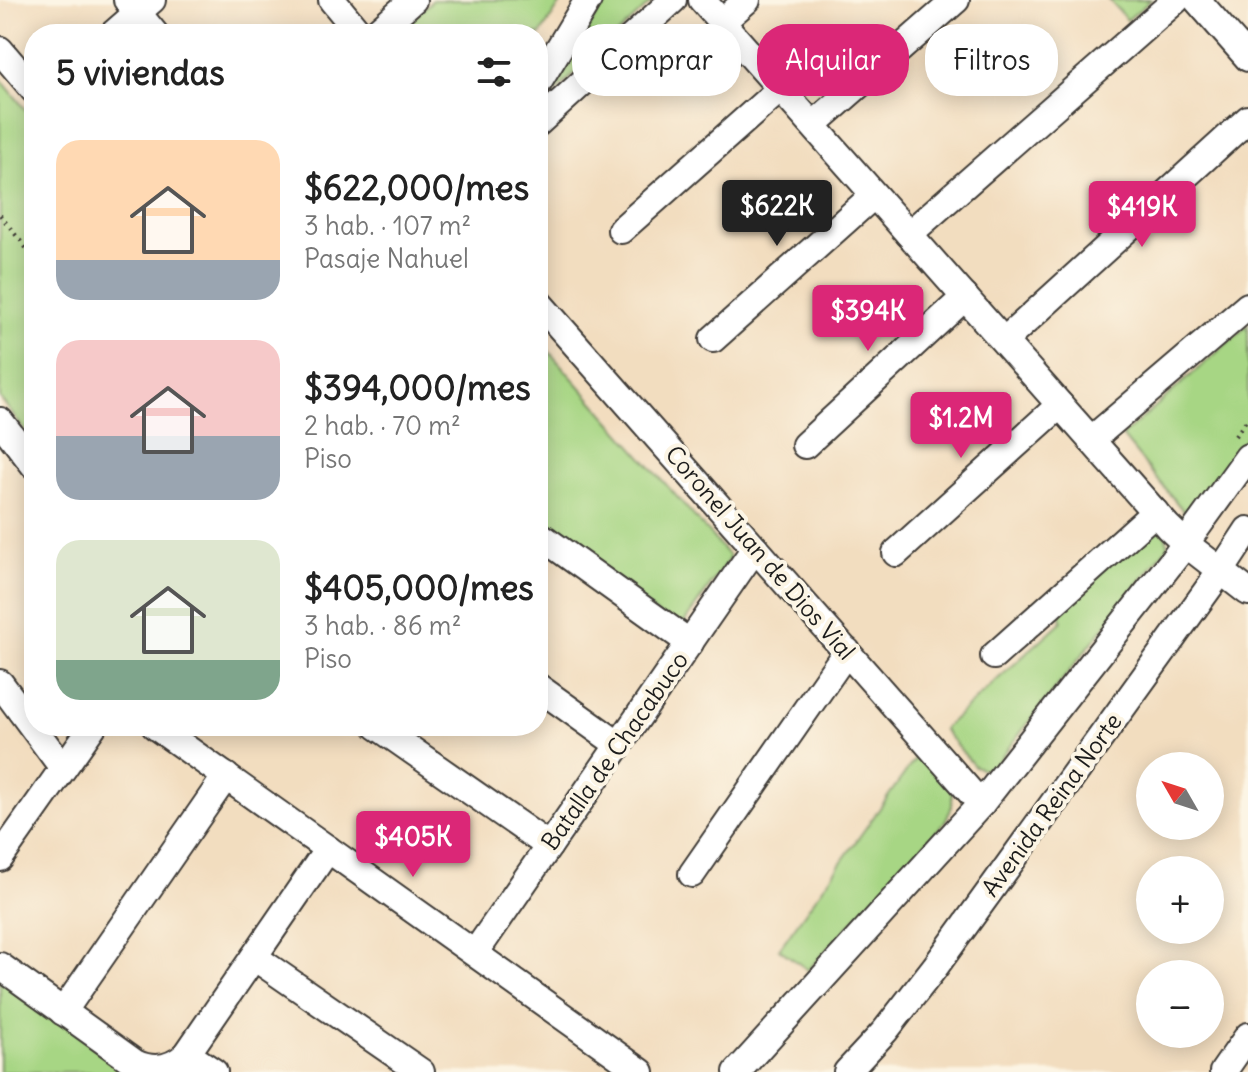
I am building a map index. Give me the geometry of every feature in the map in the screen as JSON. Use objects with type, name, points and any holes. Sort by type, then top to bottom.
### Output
[{"type":"street","points":[[332,0],[352,24]]},
{"type":"street","points":[[385,24],[413,0]]},
{"type":"street","points":[[548,66],[588,0]]},
{"type":"street","points":[[548,114],[673,0]]},
{"type":"street","points":[[702,0],[757,62]]},
{"type":"street","points":[[722,22],[747,0]]},
{"type":"street","points":[[813,125],[956,0]]},
{"type":"street","points":[[909,234],[1176,0]]},
{"type":"street","points":[[1197,0],[1248,58]]},
{"type":"street","points":[[122,24],[139,4],[150,24]]},
{"type":"street","points":[[0,50],[24,78]]},
{"type":"street","points":[[621,230],[772,96]]},
{"type":"street","points":[[786,96],[1155,512],[1186,544],[1248,592]]},
{"type":"street","points":[[1004,341],[1248,119]]},
{"type":"street","points":[[713,339],[874,195]]},
{"type":"street","points":[[805,445],[965,297]]},
{"type":"street","points":[[1091,440],[1248,306]]},
{"type":"street","name":"Coronel Juan de Dios Vial","points":[[548,313],[981,804]]},
{"type":"street","points":[[896,553],[1060,405]]},
{"type":"street","points":[[2,428],[24,453]]},
{"type":"street","points":[[737,1072],[981,804],[1186,544],[1248,457]]},
{"type":"street","points":[[994,656],[1155,512]]},
{"type":"street","name":"Avenida Reina Norte","points":[[847,1072],[885,1031],[935,967],[1248,530]]},
{"type":"street","points":[[548,541],[690,643]]},
{"type":"street","name":"Batalla de Chacabuco","points":[[475,953],[755,548]]},
{"type":"street","points":[[692,874],[847,651]]},
{"type":"street","points":[[0,683],[24,715]]},
{"type":"street","points":[[548,694],[619,745]]},
{"type":"street","points":[[39,736],[63,768]]},
{"type":"street","points":[[0,858],[86,736]]},
{"type":"street","points":[[169,736],[641,1072]]},
{"type":"street","points":[[391,736],[549,846]]},
{"type":"street","points":[[63,1012],[226,776]]},
{"type":"street","points":[[0,966],[135,1063],[143,1067],[172,1065],[187,1054],[328,849]]},
{"type":"street","points":[[254,957],[421,1072]]},
{"type":"street","points":[[1223,1072],[1248,1036]]},
{"type":"street","points":[[187,1054],[214,1072]]},
{"type":"path","points":[[0,215],[24,245]]},
{"type":"green space","points":[[433,0],[563,0],[547,24],[406,24]]},
{"type":"green space","points":[[607,0],[654,0],[628,24],[591,24]]},
{"type":"green space","points":[[1109,0],[1151,0],[1127,20]]},
{"type":"green space","points":[[572,53],[572,76],[548,99],[548,90]]},
{"type":"green space","points":[[0,78],[24,108],[24,429],[0,398]]},
{"type":"green space","points":[[1248,325],[1248,434],[1190,519],[1122,436]]},
{"type":"green space","points":[[548,350],[730,557],[679,630],[548,532]]},
{"type":"green space","points":[[1154,520],[1166,537],[1168,546],[995,765],[984,769],[974,766],[943,729],[1062,621],[1060,610]]},
{"type":"green space","points":[[920,752],[952,788],[952,806],[945,822],[808,970],[779,949]]},
{"type":"green space","points":[[0,971],[145,1072],[0,1072]]}]
